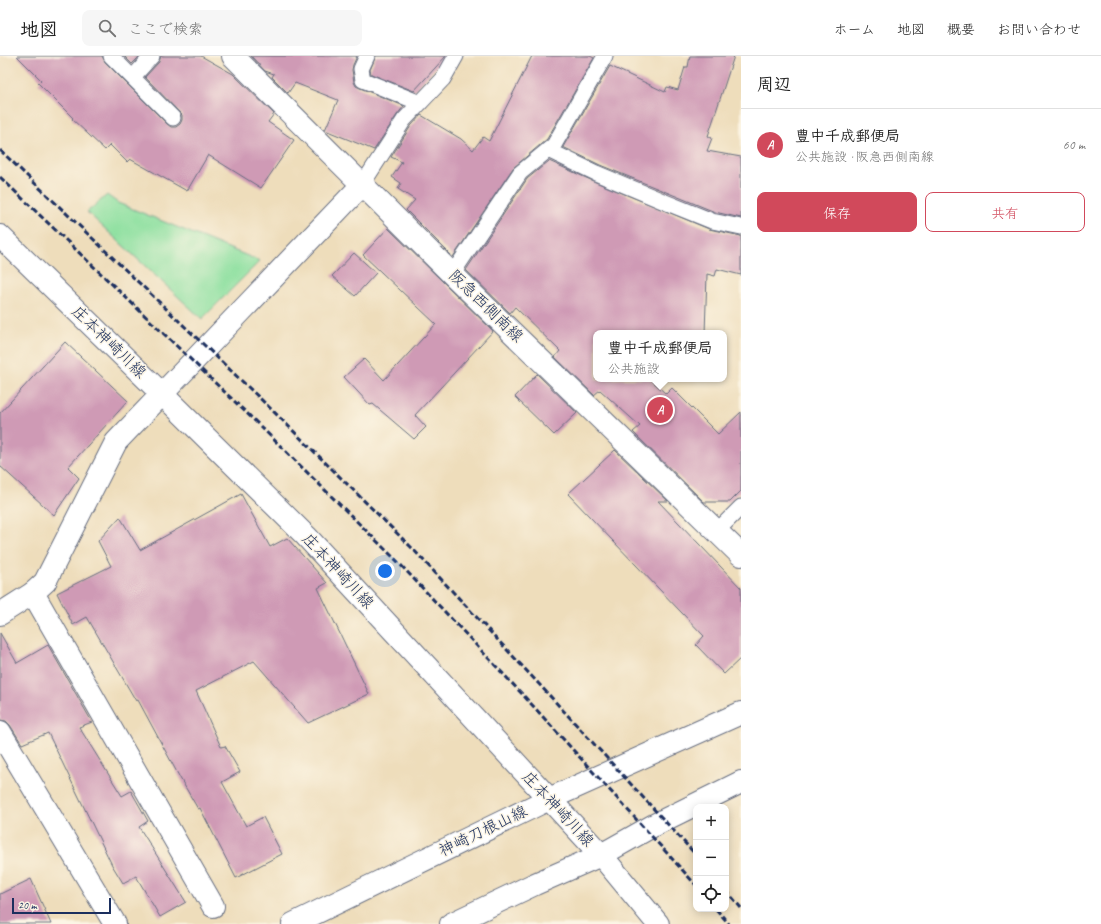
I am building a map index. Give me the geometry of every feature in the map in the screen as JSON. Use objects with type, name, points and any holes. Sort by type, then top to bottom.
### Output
[{"type":"street","name":"阪急西側南線","points":[[233,56],[452,274],[741,555]]},
{"type":"street","points":[[0,614],[33,593],[45,582],[116,442],[362,185]]},
{"type":"street","name":"庄本神崎川線","points":[[0,236],[306,536],[601,855],[658,924]]},
{"type":"street","points":[[33,593],[213,906]]},
{"type":"street","name":"神崎刀根山線","points":[[293,924],[549,799],[741,713]]},
{"type":"street","points":[[0,732],[115,924]]},
{"type":"street","points":[[451,924],[535,884],[601,855],[656,824],[741,782]]},
{"type":"lane","points":[[111,56],[172,118]]},
{"type":"lane","points":[[133,77],[152,56]]},
{"type":"lane","points":[[367,56],[361,69],[363,80],[420,103]]},
{"type":"lane","points":[[362,185],[404,120],[443,79],[456,56]]},
{"type":"lane","points":[[452,274],[520,174],[554,145],[605,56]]},
{"type":"lane","points":[[548,150],[596,173],[712,221],[741,227]]},
{"type":"lane","points":[[717,531],[741,507]]},
{"type":"green space","points":[[107,195],[118,203],[260,261],[202,319],[87,212]]},
{"type":"building","points":[[17,56],[102,56],[105,62],[167,124],[171,127],[176,127],[182,120],[182,115],[145,77],[159,62],[161,56],[201,56],[233,74],[274,114],[268,122],[294,140],[261,188],[208,155],[187,191],[130,159],[127,162],[110,145],[105,150],[72,119],[73,118],[38,83],[41,80]]},
{"type":"building","points":[[124,56],[140,56],[132,64]]},
{"type":"building","points":[[251,56],[357,56],[352,70],[356,86],[404,106],[374,150],[325,130],[338,100],[295,83],[288,93],[272,77],[274,74],[265,71]]},
{"type":"building","points":[[376,56],[446,56],[414,91],[371,74],[370,70]]},
{"type":"building","points":[[532,56],[590,56],[594,58],[547,139],[513,168],[453,257],[406,210],[415,200],[398,189],[401,183],[392,177],[402,162],[391,157],[411,126],[421,115],[461,139],[473,150],[483,137],[489,141]]},
{"type":"building","points":[[690,56],[734,56],[708,136],[712,138],[707,151],[741,157],[741,218],[715,212],[600,165],[563,147],[610,66],[665,92],[667,87],[678,90],[685,67],[688,67]]},
{"type":"building","points":[[549,161],[709,229],[741,236],[741,275],[717,269],[715,276],[707,274],[705,330],[593,330],[593,382],[653,382],[666,394],[672,388],[718,434],[741,412],[741,491],[730,502],[704,502],[633,432],[640,426],[600,390],[594,395],[555,357],[560,351],[515,307],[510,313],[466,270],[527,179]]},
{"type":"building","points":[[388,228],[493,331],[415,415],[426,427],[414,439],[373,404],[370,405],[344,377],[364,359],[384,380],[436,324],[363,255]]},
{"type":"building","points":[[354,253],[376,273],[355,296],[332,276]]},
{"type":"building","points":[[65,342],[128,401],[68,467],[79,478],[54,515],[0,466],[0,413]]},
{"type":"building","points":[[537,374],[577,413],[554,435],[515,397]]},
{"type":"building","points":[[615,450],[668,501],[658,501],[741,588],[741,658],[724,674],[696,645],[704,636],[568,494]]},
{"type":"building","points":[[241,494],[270,547],[287,538],[327,583],[318,588],[369,694],[308,723],[254,661],[196,691],[221,747],[225,746],[240,772],[222,782],[246,826],[263,817],[282,854],[236,878],[200,808],[198,809],[138,700],[136,701],[87,617],[73,625],[57,593],[111,566],[98,541],[120,517],[140,550]]},
{"type":"building","points":[[0,633],[17,663],[48,645],[92,722],[79,727],[122,796],[131,791],[148,821],[139,827],[186,902],[160,917],[136,876],[123,883],[112,865],[48,733],[22,744],[10,725],[6,721],[0,720]]},
{"type":"building","points":[[31,879],[51,924],[0,924],[0,894]]},
{"type":"railway","points":[[0,150],[269,407],[411,547],[693,852]]},
{"type":"railway","points":[[0,177],[255,421],[397,561],[524,696],[693,882]]},
{"type":"railway","points":[[729,894],[741,908]]},
{"type":"railway","points":[[719,912],[729,924]]},
{"type":"place","name":"豊中千成郵便局","points":[[660,410]]}]
